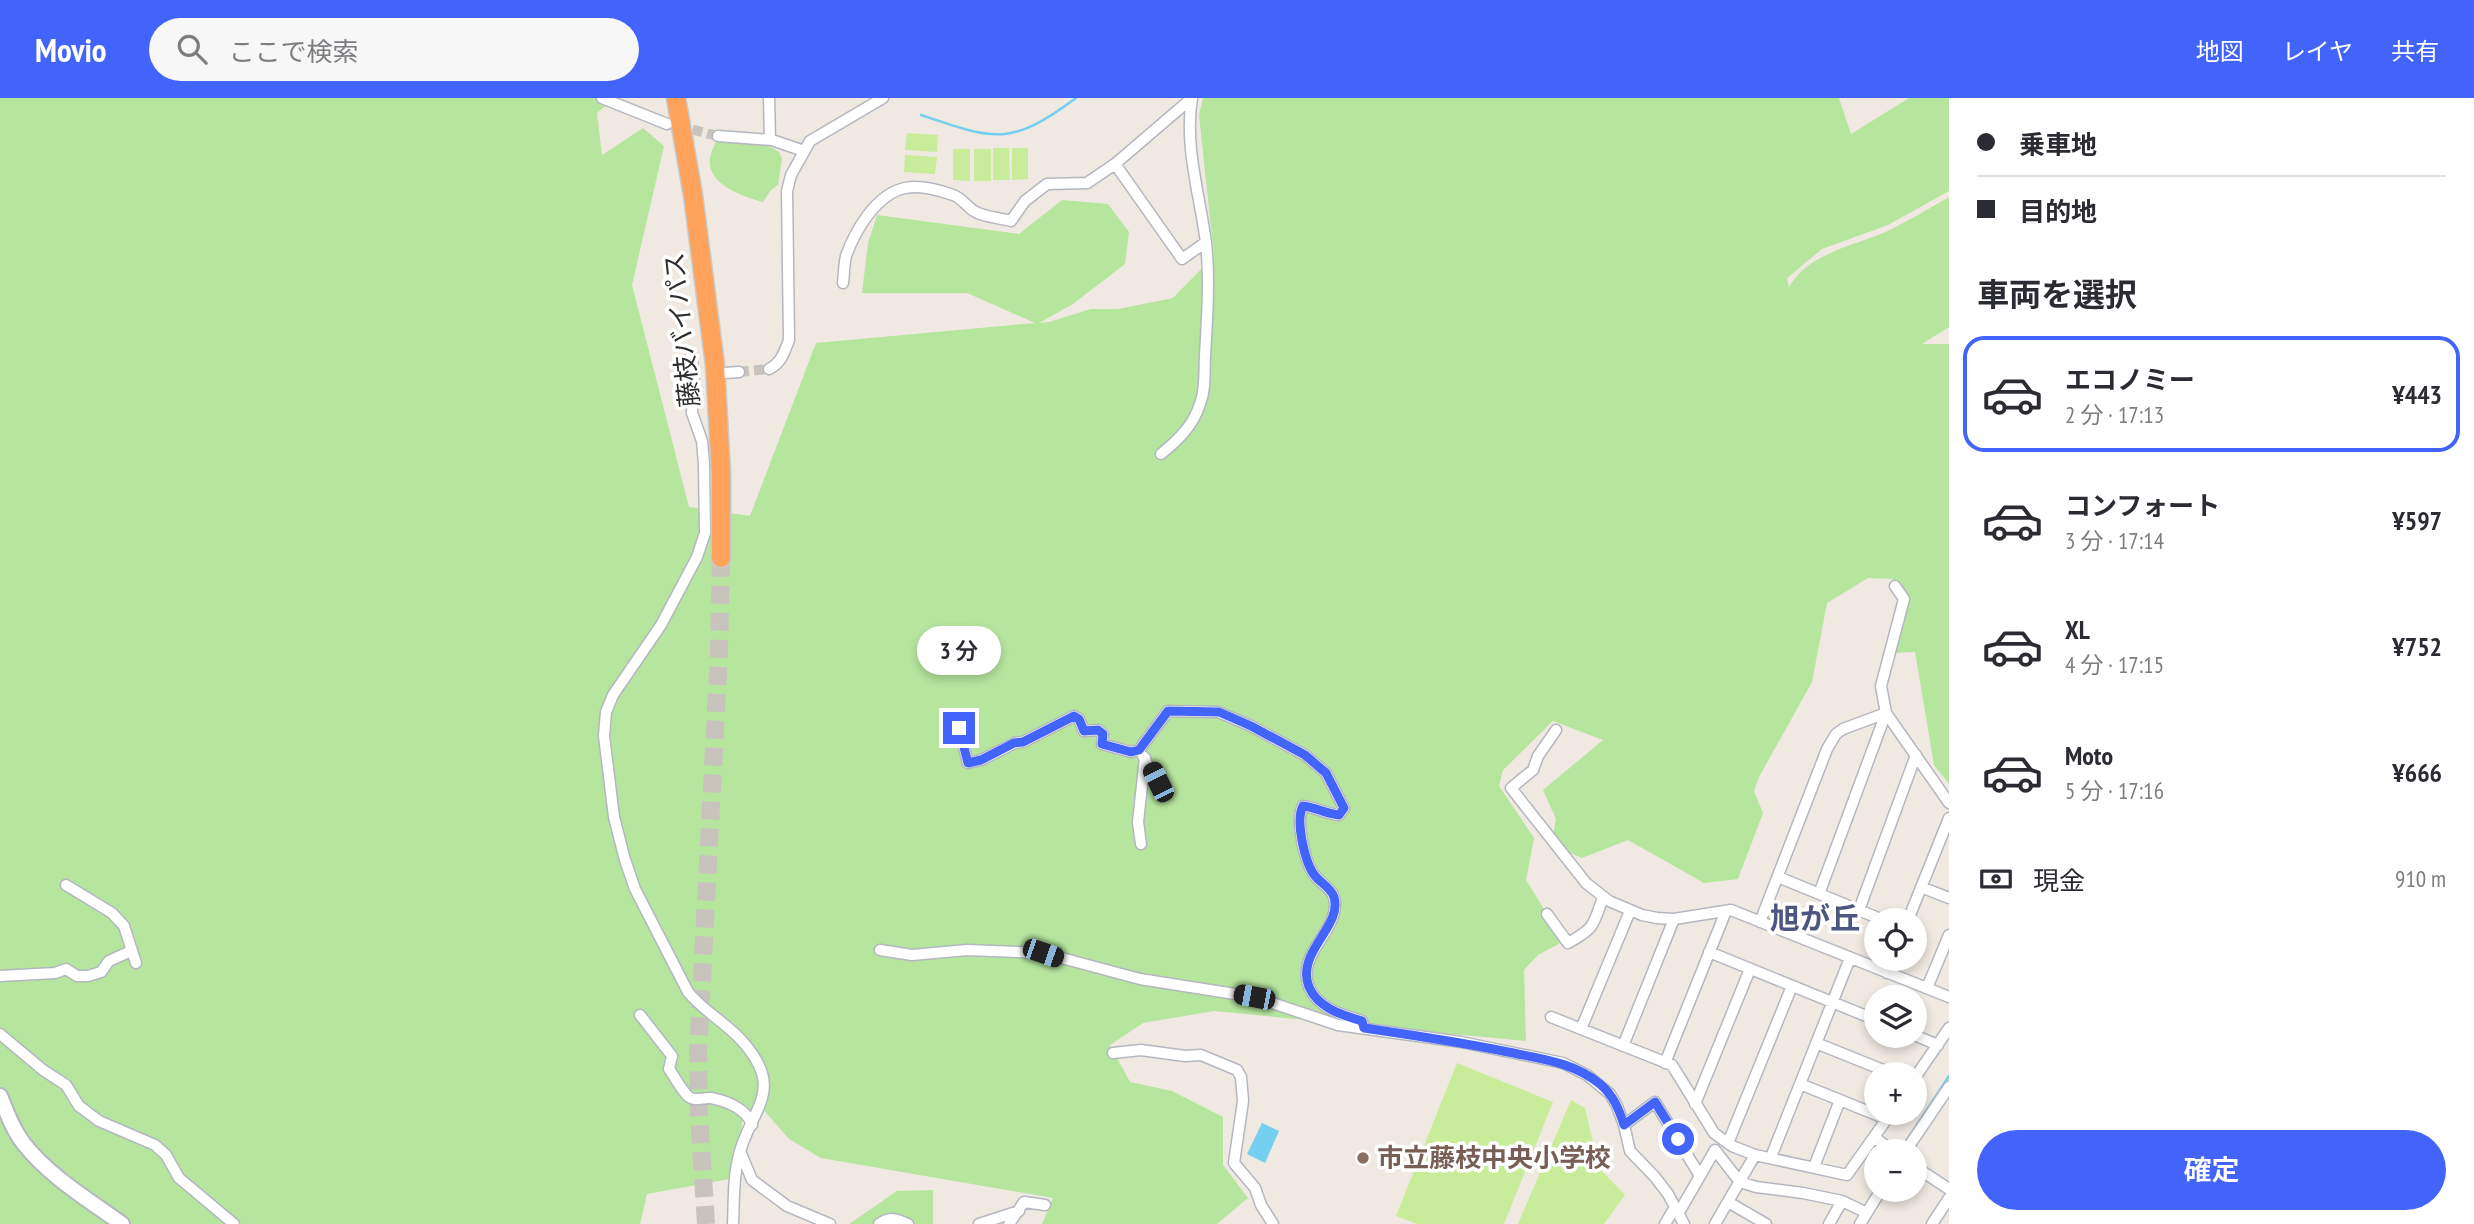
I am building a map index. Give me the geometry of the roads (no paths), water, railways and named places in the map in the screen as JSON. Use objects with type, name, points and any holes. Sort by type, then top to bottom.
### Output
[{"type":"highway","name":"藤枝バイパス","points":[[676,98],[693,195],[715,365],[721,473],[721,558]]},
{"type":"street","points":[[602,98],[667,124]]},
{"type":"street","points":[[769,98],[770,140]]},
{"type":"street","points":[[769,369],[776,366],[782,358],[789,340],[787,191],[791,175],[810,141],[883,98]]},
{"type":"street","points":[[843,283],[846,258],[859,230],[876,205],[891,193],[919,187],[955,195],[973,211],[1011,221],[1025,201],[1047,184],[1087,183],[1115,164],[1192,98]]},
{"type":"street","points":[[1161,454],[1184,436],[1200,404],[1204,385],[1209,284],[1206,242],[1191,162],[1192,98]]},
{"type":"street","points":[[718,136],[770,140],[804,151]]},
{"type":"street","points":[[1115,164],[1182,259],[1206,242]]},
{"type":"street","points":[[691,354],[698,375],[692,413],[702,441],[705,533],[696,557],[661,625],[613,695],[607,712],[604,736],[614,817],[635,889],[688,992],[697,1004],[744,1043],[764,1077],[764,1098],[740,1151],[736,1167],[733,1224]]},
{"type":"street","points":[[724,373],[739,372]]},
{"type":"street","points":[[1895,586],[1904,599],[1881,686],[1886,713],[1949,803]]},
{"type":"street","points":[[1141,844],[1138,822],[1142,754],[1168,711],[1219,712],[1305,755],[1326,773],[1344,808],[1342,814],[1331,814],[1307,806],[1303,806],[1300,811],[1302,838],[1309,864],[1315,876],[1330,889],[1335,898],[1332,920],[1312,953],[1307,974],[1309,986],[1316,998],[1326,1007],[1362,1021],[1364,1028]]},
{"type":"street","points":[[1760,922],[1827,749],[1836,734],[1853,724],[1886,713]]},
{"type":"street","points":[[1819,894],[1886,713]]},
{"type":"street","points":[[972,727],[959,728],[968,763],[996,754],[1074,716],[1079,719],[1084,731],[1098,730],[1103,734],[1102,744],[1142,754]]},
{"type":"street","points":[[1556,730],[1538,756],[1533,770],[1511,788],[1586,883],[1603,897],[1630,911],[1657,918],[1674,919],[1731,910],[1917,985]]},
{"type":"street","points":[[1142,754],[1162,791]]},
{"type":"street","points":[[1859,911],[1916,755]]},
{"type":"street","points":[[1913,908],[1949,818]]},
{"type":"street","points":[[1779,877],[1864,913]]},
{"type":"street","points":[[66,885],[112,913],[124,926],[136,963]]},
{"type":"street","points":[[1921,887],[1949,898]]},
{"type":"street","points":[[1548,914],[1568,943],[1593,926],[1603,897]]},
{"type":"street","points":[[1581,1029],[1630,911]]},
{"type":"street","points":[[1665,1063],[1726,911]]},
{"type":"street","points":[[1623,1046],[1674,919]]},
{"type":"street","points":[[1949,935],[1927,989],[1949,997]]},
{"type":"street","points":[[880,950],[912,954],[967,950],[1043,953],[1140,979],[1254,997],[1324,1021],[1461,1042],[1563,1063],[1601,1085],[1617,1105],[1633,1157],[1655,1177],[1684,1224]]},
{"type":"street","points":[[0,976],[55,973],[66,969],[77,976],[88,976],[101,972],[109,961],[131,951]]},
{"type":"street","points":[[1709,952],[1864,1015]]},
{"type":"street","points":[[1770,1157],[1850,958]]},
{"type":"street","points":[[1695,1104],[1750,969]]},
{"type":"street","points":[[1728,1143],[1792,986]]},
{"type":"street","points":[[640,1015],[672,1056],[669,1069],[688,1096],[695,1100],[709,1098],[738,1108],[749,1116],[752,1125]]},
{"type":"street","points":[[1551,1017],[1672,1065],[1714,1133],[1728,1143],[1755,1155],[1847,1175],[1883,1125]]},
{"type":"street","points":[[1926,1062],[1949,1028]]},
{"type":"street","points":[[0,1034],[44,1070],[66,1084],[79,1106],[99,1121],[155,1145],[166,1155],[180,1178],[233,1224]]},
{"type":"street","points":[[1927,1040],[1938,1045]]},
{"type":"street","points":[[1816,1043],[1864,1062]]},
{"type":"street","points":[[1114,1054],[1141,1050],[1185,1056],[1201,1055],[1237,1070],[1241,1077],[1243,1101],[1234,1163],[1255,1188],[1261,1205],[1273,1224]]},
{"type":"street","points":[[1800,1084],[1864,1108]]},
{"type":"street","points":[[1914,1139],[1949,1087]]},
{"type":"street","points":[[0,1096],[10,1122],[24,1144],[40,1161],[122,1224]]},
{"type":"street","points":[[1814,1167],[1840,1100]]},
{"type":"street","points":[[1624,1125],[1655,1102],[1700,1176]]},
{"type":"street","points":[[1665,1224],[1700,1176],[1715,1150],[1740,1182],[1842,1201],[1867,1213]]},
{"type":"street","points":[[740,1151],[752,1180],[787,1206],[830,1224]]},
{"type":"street","points":[[1715,1224],[1755,1155]]},
{"type":"street","points":[[1927,1175],[1949,1189]]},
{"type":"street","points":[[1932,1224],[1949,1198]]},
{"type":"street","points":[[1829,1224],[1842,1201]]},
{"type":"street","points":[[1009,1224],[1024,1202],[1045,1205]]},
{"type":"street","points":[[1728,1202],[1766,1224]]},
{"type":"street","points":[[1860,1224],[1874,1202]]},
{"type":"street","points":[[979,1224],[1019,1211]]},
{"type":"street","points":[[879,1224],[885,1219],[895,1218],[908,1224]]},
{"type":"water","points":[[1262,1123],[1279,1131],[1265,1163],[1247,1154]]},
{"type":"waterway","points":[[921,115],[967,130],[1002,134],[1017,132],[1034,125],[1076,98]]},
{"type":"waterway","points":[[1908,1139],[1949,1076]]},
{"type":"tunnel","points":[[678,126],[718,136]]},
{"type":"tunnel","points":[[739,372],[769,369]]},
{"type":"tunnel","points":[[706,1224],[698,1054],[719,653],[721,558]]},
{"type":"place","name":"市立藤枝中央小学校","points":[[1363,1158]]},
{"type":"district","name":"旭が丘","points":[[1815,919]]}]
